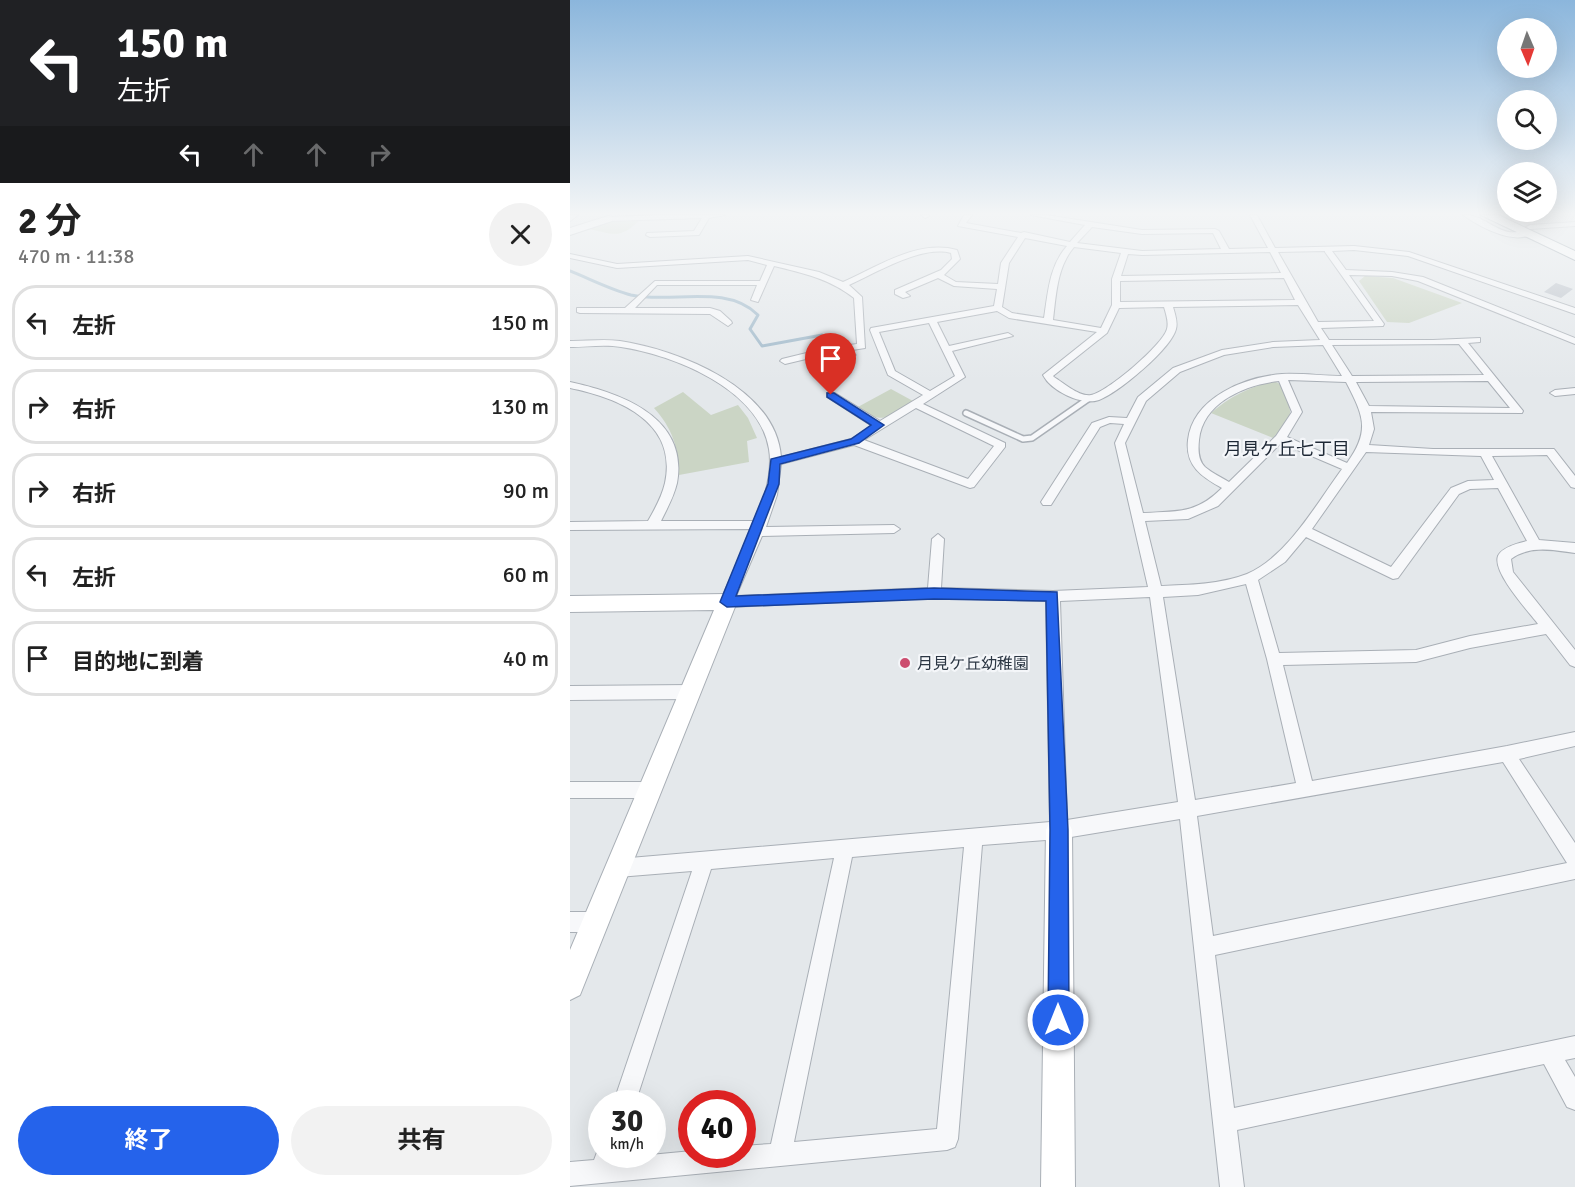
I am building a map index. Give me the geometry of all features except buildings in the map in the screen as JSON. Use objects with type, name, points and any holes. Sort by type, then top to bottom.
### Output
[{"type":"street","points":[[664,270],[762,284]]},
{"type":"street","points":[[627,311],[655,283],[702,270]]},
{"type":"street","points":[[755,300],[768,270]]},
{"type":"street","points":[[785,361],[862,346],[858,297],[843,285],[800,270]]},
{"type":"street","points":[[843,285],[877,270]]},
{"type":"street","points":[[906,296],[898,292],[943,270]]},
{"type":"street","points":[[998,308],[999,287],[1003,270]]},
{"type":"street","points":[[1048,322],[1057,270]]},
{"type":"street","points":[[1119,270],[1116,279],[1116,305],[1104,331],[1048,375],[1053,382],[1088,399],[1097,397],[1127,378],[1165,341],[1172,328],[1168,305]]},
{"type":"street","points":[[570,604],[727,602],[934,594],[1053,596],[1156,593],[1198,590],[1251,578],[1280,559],[1304,531],[1347,467],[1363,448],[1369,429],[1365,409],[1317,325],[1301,302],[1285,270]]},
{"type":"street","points":[[1457,270],[1575,311]]},
{"type":"street","points":[[1317,325],[1380,324],[1344,272]]},
{"type":"street","points":[[1344,272],[1392,274],[1420,279],[1575,341]]},
{"type":"street","points":[[938,274],[961,286],[999,287]]},
{"type":"street","points":[[1116,279],[1288,275]]},
{"type":"street","points":[[1116,305],[1301,302]]},
{"type":"street","points":[[931,396],[891,373],[874,330],[998,308],[1009,315],[1104,331]]},
{"type":"street","points":[[580,310],[710,311],[717,312],[728,323]]},
{"type":"street","points":[[775,462],[855,441],[960,377],[932,321]]},
{"type":"street","points":[[947,349],[1008,336]]},
{"type":"street","points":[[1232,1187],[1188,809],[1156,593],[1139,517],[1125,473],[1120,443],[1126,421],[1157,384],[1215,353],[1245,347],[1477,340]]},
{"type":"street","points":[[1365,409],[1518,411],[1462,342]]},
{"type":"street","points":[[570,344],[618,344],[677,358],[708,372],[746,400],[764,423],[775,447],[773,484],[758,529],[570,986]]},
{"type":"street","points":[[1230,487],[1198,470],[1191,451],[1195,428],[1209,406],[1240,388],[1282,377],[1493,378]]},
{"type":"street","points":[[1139,517],[1188,515],[1214,503],[1280,438],[1296,418],[1297,412],[1282,377]]},
{"type":"street","points":[[570,385],[637,407],[657,424],[671,450],[672,481],[652,526]]},
{"type":"street","points":[[1555,393],[1575,391]]},
{"type":"street","points":[[831,395],[878,425]]},
{"type":"street","points":[[855,441],[970,484],[1001,445],[916,404]]},
{"type":"street","points":[[1047,502],[1096,425],[1109,420],[1126,421]]},
{"type":"street","points":[[1280,438],[1347,467]]},
{"type":"street","points":[[1363,448],[1401,452],[1550,451],[1575,484]]},
{"type":"street","points":[[1485,453],[1535,544]]},
{"type":"street","points":[[1304,531],[1393,574],[1455,491],[1468,485],[1502,484]]},
{"type":"street","points":[[570,526],[894,529]]},
{"type":"street","points":[[934,594],[938,539]]},
{"type":"street","points":[[1575,548],[1535,544],[1515,548],[1504,557],[1507,573],[1575,660]]},
{"type":"street","points":[[1251,578],[1274,659],[1306,790]]},
{"type":"street","points":[[1053,596],[1059,830],[1058,1187]]},
{"type":"street","points":[[1274,659],[1416,656],[1470,642],[1548,628]]},
{"type":"street","points":[[570,693],[690,692]]},
{"type":"street","points":[[618,868],[1059,830],[1306,790],[1508,754],[1575,739]]},
{"type":"street","points":[[1508,754],[1575,858]]},
{"type":"street","points":[[570,790],[650,790]]},
{"type":"street","points":[[666,1160],[780,1155],[947,1139],[974,837]]},
{"type":"street","points":[[780,1155],[845,848]]},
{"type":"street","points":[[629,1090],[705,860]]},
{"type":"street","points":[[1204,948],[1575,870]]},
{"type":"street","points":[[570,922],[596,922]]},
{"type":"street","points":[[1225,1121],[1575,1047]]},
{"type":"street","points":[[1549,1052],[1575,1099]]},
{"type":"street","points":[[570,1174],[589,1168]]},
{"type":"lane","points":[[966,413],[1023,439],[1032,438],[1088,399]]},
{"type":"green space","points":[[1365,276],[1393,278],[1462,303],[1409,323],[1387,322],[1359,281]]},
{"type":"green space","points":[[1274,381],[1280,384],[1290,413],[1286,423],[1273,438],[1211,413],[1241,393]]},
{"type":"green space","points":[[891,389],[913,401],[898,413],[885,418],[872,416],[856,408]]},
{"type":"green space","points":[[683,392],[711,415],[738,405],[748,418],[757,438],[747,441],[749,462],[679,475],[678,456],[673,439],[666,423],[654,408]]},
{"type":"waterway","points":[[570,271],[631,295],[714,297],[745,305],[758,315],[750,329],[762,346],[822,335],[855,355]]},
{"type":"place","name":"月見ケ丘幼稚園","points":[[905,663]]},
{"type":"district","name":"月見ケ丘七丁目","points":[[1287,449]]},
{"type":"route","points":[[831,395],[878,425],[855,441],[775,462],[773,484],[759,525],[727,602],[934,594],[1053,596],[1059,830],[1058,1020]]}]
